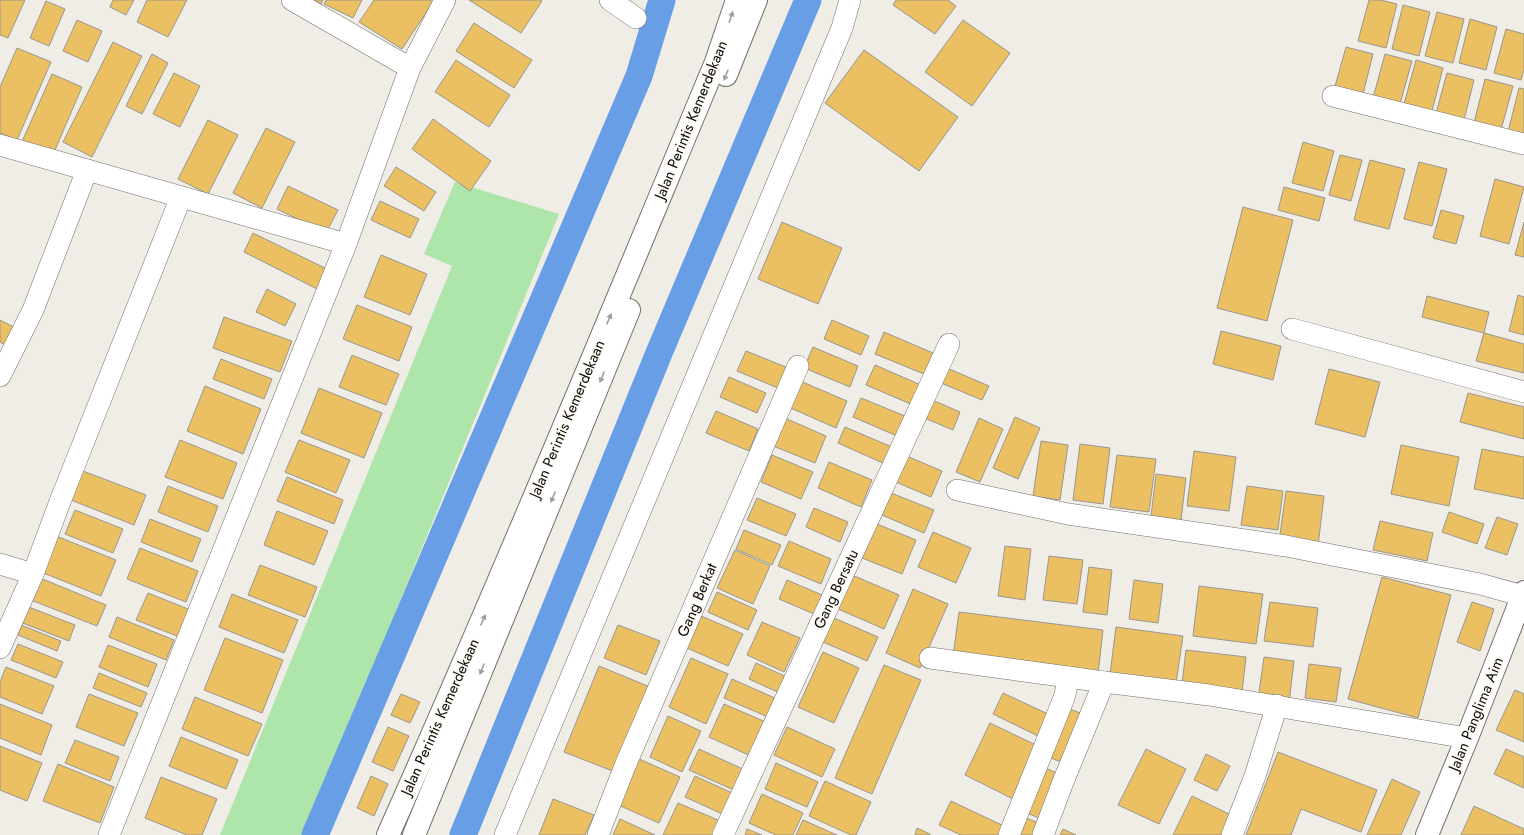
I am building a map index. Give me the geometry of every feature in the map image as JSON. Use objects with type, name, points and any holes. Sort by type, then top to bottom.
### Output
[{"type":"main road","name":"Jalan Perintis Kemerdekaan","points":[[388,835],[453,690],[550,460],[716,62],[737,0]]},
{"type":"main road","name":"Jalan Perintis Kemerdekaan","points":[[414,835],[756,0]]},
{"type":"main road","name":"Jalan Panglima Aim","points":[[1427,835],[1467,738],[1523,594]]},
{"type":"street","points":[[292,0],[410,68]]},
{"type":"street","points":[[109,835],[346,244],[410,68],[445,0]]},
{"type":"street","points":[[610,0],[636,18]]},
{"type":"street","points":[[505,835],[839,35],[850,0]]},
{"type":"street","points":[[1333,96],[1524,144]]},
{"type":"street","points":[[0,145],[346,244]]},
{"type":"street","points":[[0,376],[33,310],[87,170]]},
{"type":"street","points":[[0,648],[33,574],[181,197]]},
{"type":"street","points":[[1292,329],[1524,392]]},
{"type":"street","name":"Gang Bersatu","points":[[723,835],[949,344]]},
{"type":"street","name":"Gang Berkat","points":[[598,835],[628,758],[798,366]]},
{"type":"street","points":[[957,490],[1068,514],[1286,546],[1480,584],[1523,594]]},
{"type":"street","points":[[0,564],[33,574]]},
{"type":"street","points":[[930,658],[1277,705],[1467,738]]},
{"type":"street","points":[[1009,835],[1064,698],[1069,677]]},
{"type":"street","points":[[1043,835],[1104,682]]},
{"type":"street","points":[[1232,835],[1255,776],[1277,705]]},
{"type":"green space","points":[[455,182],[559,214],[304,835],[220,835],[452,266],[424,254]]},
{"type":"building","points":[[0,0],[25,0],[8,38],[0,35]]},
{"type":"building","points":[[113,0],[134,0],[126,15],[110,7]]},
{"type":"building","points":[[147,0],[187,0],[168,37],[137,22]]},
{"type":"building","points":[[312,0],[323,0],[321,4]]},
{"type":"building","points":[[326,0],[362,0],[353,18],[324,4]]},
{"type":"building","points":[[374,0],[430,0],[433,2],[402,49],[359,22]]},
{"type":"building","points":[[469,0],[541,0],[542,1],[521,33]]},
{"type":"building","points":[[896,0],[948,0],[956,6],[935,34],[893,5]]},
{"type":"building","points":[[1369,0],[1381,0],[1397,4],[1386,48],[1358,41]]},
{"type":"building","points":[[46,1],[65,9],[49,46],[30,38]]},
{"type":"building","points":[[1403,5],[1430,12],[1419,56],[1392,49]]},
{"type":"building","points":[[1437,12],[1464,19],[1453,63],[1425,56]]},
{"type":"building","points":[[1470,19],[1497,27],[1486,70],[1459,63]]},
{"type":"building","points":[[77,20],[102,31],[88,62],[63,51]]},
{"type":"building","points":[[963,20],[1010,53],[972,106],[925,72]]},
{"type":"building","points":[[474,23],[532,60],[514,88],[456,51]]},
{"type":"building","points":[[1506,29],[1524,34],[1524,70],[1521,80],[1494,73]]},
{"type":"building","points":[[113,42],[142,56],[92,157],[63,142]]},
{"type":"building","points":[[1346,47],[1373,54],[1362,98],[1334,90]]},
{"type":"building","points":[[17,48],[51,62],[17,140],[0,133],[0,87]]},
{"type":"building","points":[[864,50],[958,117],[919,171],[825,103]]},
{"type":"building","points":[[152,54],[168,63],[142,114],[126,106]]},
{"type":"building","points":[[1385,54],[1412,61],[1400,104],[1373,98]]},
{"type":"building","points":[[456,60],[510,95],[489,127],[435,92]]},
{"type":"building","points":[[1416,60],[1443,68],[1432,111],[1404,104]]},
{"type":"building","points":[[174,73],[200,86],[180,127],[153,114]]},
{"type":"building","points":[[1447,73],[1474,80],[1463,124],[1435,117]]},
{"type":"building","points":[[52,74],[82,87],[52,157],[21,144]]},
{"type":"building","points":[[1485,79],[1513,86],[1501,130],[1474,123]]},
{"type":"building","points":[[1519,88],[1524,89],[1524,136],[1508,132]]},
{"type":"building","points":[[433,119],[491,161],[470,191],[412,149]]},
{"type":"building","points":[[208,120],[238,135],[208,194],[178,179]]},
{"type":"building","points":[[266,128],[295,142],[262,208],[233,193]]},
{"type":"building","points":[[1303,142],[1334,151],[1323,191],[1292,183]]},
{"type":"building","points":[[1340,155],[1362,160],[1351,201],[1329,195]]},
{"type":"building","points":[[1370,160],[1405,169],[1389,229],[1354,220]]},
{"type":"building","points":[[1419,162],[1447,169],[1432,226],[1404,219]]},
{"type":"building","points":[[396,167],[436,192],[424,211],[384,186]]},
{"type":"building","points":[[1495,179],[1524,187],[1509,244],[1480,236]]},
{"type":"building","points":[[288,186],[338,210],[326,233],[277,209]]},
{"type":"building","points":[[1284,187],[1325,198],[1319,221],[1278,210]]},
{"type":"building","points":[[380,201],[419,219],[410,238],[371,220]]},
{"type":"building","points":[[1243,207],[1293,220],[1267,321],[1217,308]]},
{"type":"building","points":[[1441,210],[1464,216],[1456,244],[1433,238]]},
{"type":"building","points":[[782,222],[842,248],[818,304],[758,279]]},
{"type":"building","points":[[1524,222],[1524,257],[1515,255]]},
{"type":"building","points":[[253,233],[329,270],[319,290],[244,252]]},
{"type":"building","points":[[381,255],[427,274],[410,315],[364,297]]},
{"type":"building","points":[[267,289],[296,304],[285,326],[256,312]]},
{"type":"building","points":[[1518,295],[1524,297],[1524,335],[1509,331]]},
{"type":"building","points":[[1427,296],[1489,312],[1484,333],[1422,317]]},
{"type":"building","points":[[357,305],[412,327],[399,361],[343,339]]},
{"type":"building","points":[[224,317],[292,341],[280,372],[213,348]]},
{"type":"building","points":[[0,320],[14,327],[5,345],[0,342]]},
{"type":"building","points":[[832,320],[869,336],[861,355],[824,339]]},
{"type":"building","points":[[1221,331],[1281,346],[1273,380],[1213,364]]},
{"type":"building","points":[[884,332],[933,353],[924,374],[875,354]]},
{"type":"building","points":[[1484,333],[1524,344],[1524,373],[1476,361]]},
{"type":"building","points":[[813,347],[858,366],[850,387],[804,368]]},
{"type":"building","points":[[746,351],[786,367],[778,388],[737,371]]},
{"type":"building","points":[[352,355],[399,374],[386,405],[339,387]]},
{"type":"building","points":[[221,359],[272,379],[264,399],[213,379]]},
{"type":"building","points":[[875,365],[921,385],[913,405],[866,385]]},
{"type":"building","points":[[947,368],[989,386],[982,400],[941,383]]},
{"type":"building","points":[[1329,369],[1380,382],[1365,437],[1315,424]]},
{"type":"building","points":[[729,377],[766,393],[757,413],[720,397]]},
{"type":"building","points":[[798,380],[847,401],[836,428],[786,406]]},
{"type":"building","points":[[205,386],[261,409],[243,454],[187,431]]},
{"type":"building","points":[[319,388],[382,413],[364,458],[301,433]]},
{"type":"building","points":[[1468,393],[1524,407],[1524,439],[1460,422]]},
{"type":"building","points":[[861,398],[905,416],[897,436],[853,417]]},
{"type":"building","points":[[930,399],[960,412],[953,430],[922,417]]},
{"type":"building","points":[[716,411],[758,429],[749,451],[706,433]]},
{"type":"building","points":[[778,415],[826,436],[815,463],[766,443]]},
{"type":"building","points":[[1015,417],[1040,428],[1018,479],[993,468]]},
{"type":"building","points":[[979,418],[1003,429],[980,482],[956,472]]},
{"type":"building","points":[[845,427],[892,447],[885,464],[838,443]]},
{"type":"building","points":[[180,440],[237,463],[223,499],[165,477]]},
{"type":"building","points":[[299,440],[350,460],[336,493],[285,472]]},
{"type":"building","points":[[1041,441],[1068,445],[1060,500],[1033,496]]},
{"type":"building","points":[[1080,444],[1110,448],[1103,504],[1073,500]]},
{"type":"building","points":[[1401,445],[1459,457],[1449,506],[1391,494]]},
{"type":"building","points":[[1482,449],[1524,457],[1524,499],[1474,489]]},
{"type":"building","points":[[1194,451],[1236,457],[1229,511],[1187,506]]},
{"type":"building","points":[[902,454],[942,471],[931,497],[891,480]]},
{"type":"building","points":[[772,455],[813,472],[801,499],[761,482]]},
{"type":"building","points":[[1117,455],[1156,459],[1149,512],[1110,507]]},
{"type":"building","points":[[829,462],[872,480],[861,507],[818,488]]},
{"type":"building","points":[[83,471],[146,495],[134,525],[71,500]]},
{"type":"building","points":[[1156,474],[1186,478],[1181,520],[1151,516]]},
{"type":"building","points":[[287,477],[343,500],[334,524],[277,501]]},
{"type":"building","points":[[168,486],[218,506],[208,532],[158,512]]},
{"type":"building","points":[[1247,486],[1283,491],[1278,530],[1241,525]]},
{"type":"building","points":[[1286,491],[1324,496],[1318,546],[1279,542]]},
{"type":"building","points":[[891,493],[934,510],[924,533],[882,515]]},
{"type":"building","points":[[757,498],[796,514],[786,536],[747,520]]},
{"type":"building","points":[[814,508],[848,522],[840,542],[806,527]]},
{"type":"building","points":[[75,510],[123,529],[113,553],[65,534]]},
{"type":"building","points":[[277,511],[328,531],[314,565],[264,545]]},
{"type":"building","points":[[1449,512],[1484,524],[1477,544],[1442,532]]},
{"type":"building","points":[[1497,517],[1518,524],[1507,555],[1485,548]]},
{"type":"building","points":[[150,519],[201,539],[192,562],[141,542]]},
{"type":"building","points":[[1380,521],[1433,533],[1427,561],[1373,550]]},
{"type":"building","points":[[877,524],[916,540],[902,574],[862,558]]},
{"type":"building","points":[[744,530],[781,545],[772,565],[736,549]]},
{"type":"building","points":[[933,532],[971,548],[956,583],[918,567]]},
{"type":"building","points":[[56,536],[116,560],[101,596],[41,572]]},
{"type":"building","points":[[789,541],[831,559],[821,584],[778,566]]},
{"type":"building","points":[[1005,546],[1031,549],[1025,600],[998,596]]},
{"type":"building","points":[[140,548],[198,571],[186,602],[127,579]]},
{"type":"building","points":[[735,550],[770,566],[753,604],[717,588]]},
{"type":"building","points":[[1049,556],[1083,560],[1077,604],[1043,600]]},
{"type":"building","points":[[260,565],[317,587],[305,617],[248,595]]},
{"type":"building","points":[[1089,567],[1112,570],[1107,615],[1083,612]]},
{"type":"building","points":[[852,575],[899,595],[884,629],[838,609]]},
{"type":"building","points":[[1382,577],[1451,595],[1418,718],[1348,699]]},
{"type":"building","points":[[40,578],[106,605],[97,626],[31,600]]},
{"type":"building","points":[[787,580],[822,595],[814,614],[779,599]]},
{"type":"building","points":[[1134,580],[1163,584],[1158,623],[1129,619]]},
{"type":"building","points":[[1199,586],[1263,594],[1256,644],[1193,636]]},
{"type":"building","points":[[913,589],[948,604],[920,668],[886,653]]},
{"type":"building","points":[[717,592],[757,610],[748,630],[708,612]]},
{"type":"building","points":[[148,593],[193,611],[182,638],[136,620]]},
{"type":"building","points":[[232,594],[298,620],[284,653],[219,627]]},
{"type":"building","points":[[1270,602],[1318,608],[1313,647],[1264,641]]},
{"type":"building","points":[[1472,602],[1494,609],[1480,651],[1457,642]]},
{"type":"building","points":[[26,606],[75,625],[69,641],[20,622]]},
{"type":"building","points":[[959,612],[1103,630],[1098,674],[953,656]]},
{"type":"building","points":[[701,616],[743,634],[728,666],[687,648]]},
{"type":"building","points":[[117,617],[174,640],[166,660],[109,637]]},
{"type":"building","points":[[834,618],[878,637],[867,661],[823,642]]},
{"type":"building","points":[[762,622],[800,638],[784,672],[747,655]]},
{"type":"building","points":[[21,625],[61,641],[57,651],[18,635]]},
{"type":"building","points":[[618,625],[660,641],[646,675],[604,658]]},
{"type":"building","points":[[1116,627],[1183,636],[1176,683],[1110,674]]},
{"type":"building","points":[[225,638],[283,660],[262,713],[204,690]]},
{"type":"building","points":[[18,644],[63,662],[56,678],[11,660]]},
{"type":"building","points":[[108,645],[157,664],[148,687],[99,667]]},
{"type":"building","points":[[1186,650],[1246,657],[1242,692],[1182,684]]},
{"type":"building","points":[[823,652],[859,668],[834,723],[798,707]]},
{"type":"building","points":[[1264,657],[1294,661],[1289,703],[1258,699]]},
{"type":"building","points":[[691,658],[728,674],[706,724],[669,707]]},
{"type":"building","points":[[756,663],[789,678],[782,694],[749,679]]},
{"type":"building","points":[[1309,664],[1341,668],[1336,702],[1305,698]]},
{"type":"building","points":[[884,665],[921,680],[872,794],[835,778]]},
{"type":"building","points":[[599,666],[650,687],[615,772],[564,752]]},
{"type":"building","points":[[6,667],[54,686],[42,714],[0,697],[0,682]]},
{"type":"building","points":[[99,673],[147,693],[141,707],[93,688]]},
{"type":"building","points":[[732,679],[777,699],[768,717],[724,698]]},
{"type":"building","points":[[1515,690],[1524,694],[1524,742],[1496,730]]},
{"type":"building","points":[[1003,693],[1048,714],[1038,736],[993,714]]},
{"type":"building","points":[[89,694],[138,713],[124,746],[76,727]]},
{"type":"building","points":[[401,694],[420,702],[410,723],[391,715]]},
{"type":"building","points":[[195,697],[262,724],[248,756],[182,729]]},
{"type":"building","points":[[0,704],[52,725],[41,755],[0,738]]},
{"type":"building","points":[[724,704],[768,723],[753,757],[709,737]]},
{"type":"building","points":[[1064,707],[1086,715],[1067,764],[1045,756]]},
{"type":"building","points":[[668,716],[701,731],[682,772],[650,757]]},
{"type":"building","points":[[990,723],[1042,748],[1017,801],[965,775]]},
{"type":"building","points":[[388,727],[409,736],[393,771],[372,762]]},
{"type":"building","points":[[787,727],[835,749],[822,777],[774,755]]},
{"type":"building","points":[[181,737],[238,760],[226,789],[169,766]]},
{"type":"building","points":[[75,740],[119,757],[110,781],[65,763]]},
{"type":"building","points":[[0,746],[42,763],[27,801],[0,790]]},
{"type":"building","points":[[699,749],[745,770],[736,791],[689,770]]},
{"type":"building","points":[[1146,749],[1186,769],[1159,824],[1118,805]]},
{"type":"building","points":[[1506,749],[1524,757],[1524,788],[1494,774]]},
{"type":"building","points":[[1278,752],[1377,790],[1361,832],[1301,809],[1291,835],[1246,835]]},
{"type":"building","points":[[1206,754],[1230,766],[1217,791],[1194,780]]},
{"type":"building","points":[[637,758],[680,777],[659,823],[616,804]]},
{"type":"building","points":[[776,763],[818,782],[807,807],[765,789]]},
{"type":"building","points":[[58,764],[114,787],[100,823],[43,801]]},
{"type":"building","points":[[1045,768],[1064,776],[1046,821],[1027,813]]},
{"type":"building","points":[[371,776],[388,784],[374,816],[357,808]]},
{"type":"building","points":[[695,776],[739,796],[729,817],[685,797]]},
{"type":"building","points":[[161,777],[217,799],[202,835],[187,835],[145,818]]},
{"type":"building","points":[[1392,779],[1420,792],[1401,835],[1367,835]]},
{"type":"building","points":[[825,781],[871,802],[856,835],[851,835],[809,816]]},
{"type":"building","points":[[762,794],[803,813],[793,835],[776,835],[749,823]]},
{"type":"building","points":[[1192,796],[1235,817],[1226,835],[1173,835]]},
{"type":"building","points":[[553,799],[594,815],[585,835],[539,835]]},
{"type":"building","points":[[951,801],[1008,828],[1005,835],[961,835],[939,825]]},
{"type":"building","points":[[678,803],[725,823],[719,835],[663,835]]},
{"type":"building","points":[[1474,806],[1524,829],[1524,835],[1461,835]]},
{"type":"building","points":[[1026,818],[1044,825],[1040,835],[1019,835]]},
{"type":"building","points":[[620,819],[655,835],[613,835]]},
{"type":"building","points":[[803,820],[837,835],[796,835]]},
{"type":"building","points":[[917,828],[930,834],[930,835],[915,835]]},
{"type":"building","points":[[747,829],[762,835],[745,835]]},
{"type":"building","points":[[1063,829],[1076,835],[1060,835]]},
{"type":"waterway","points":[[315,835],[639,76],[662,0]]},
{"type":"waterway","points":[[463,835],[659,353],[808,0]]}]
